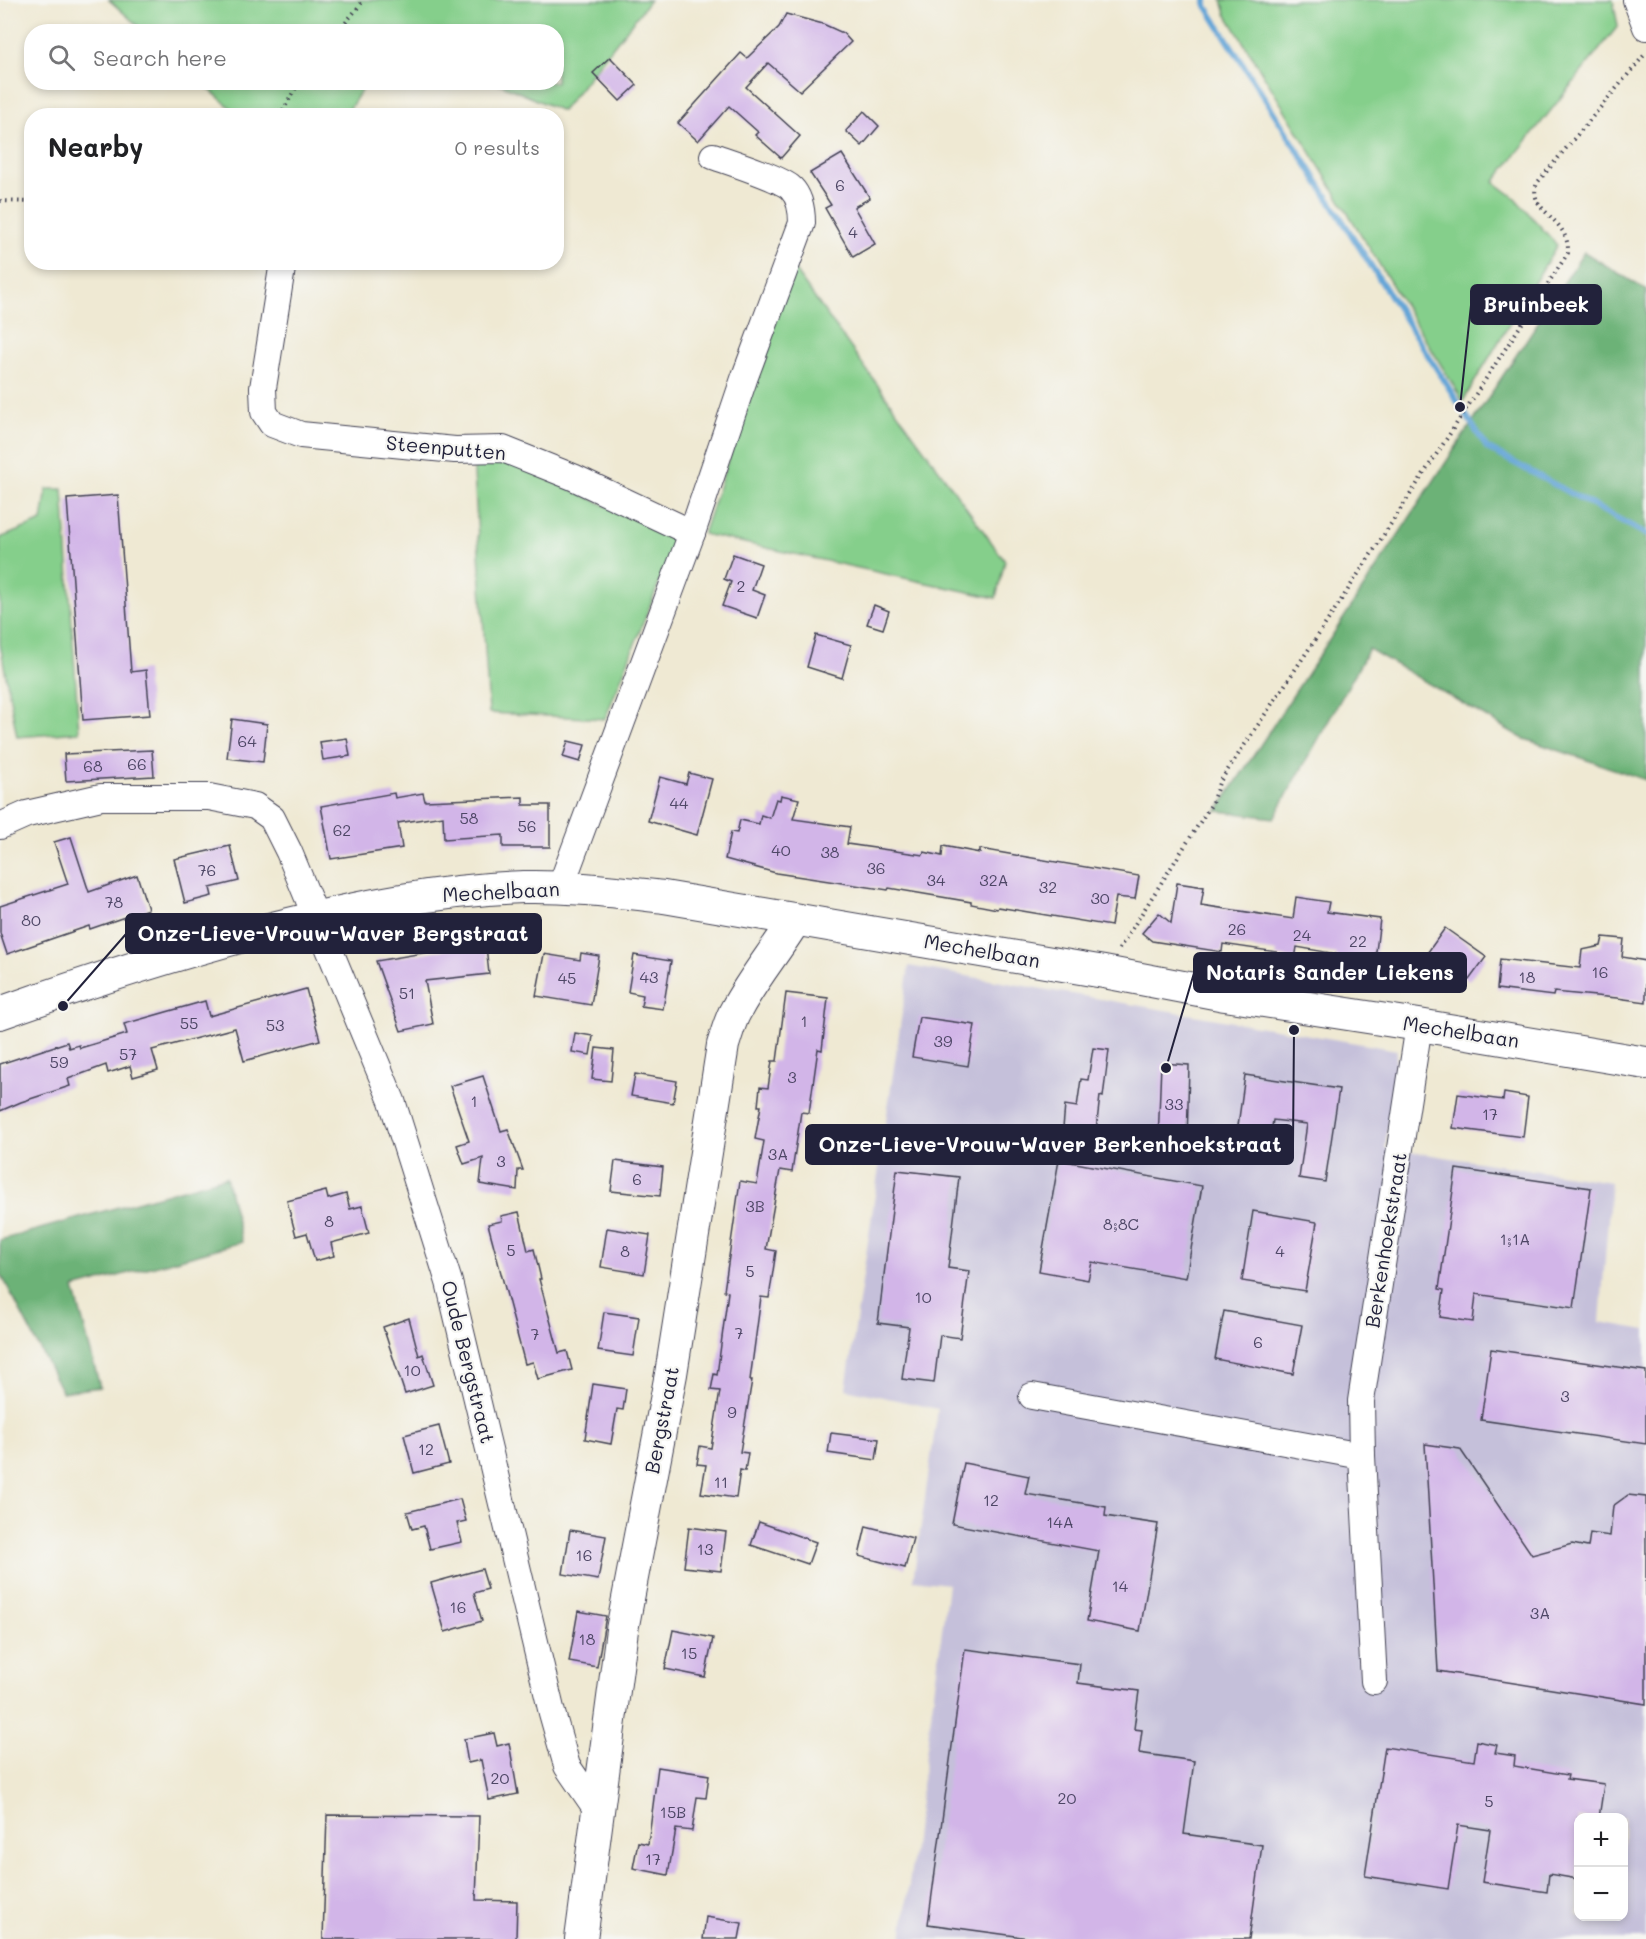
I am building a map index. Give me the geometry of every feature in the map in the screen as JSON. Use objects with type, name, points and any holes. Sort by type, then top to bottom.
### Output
[{"type":"street","points":[[1636,0],[1646,27]]},
{"type":"street","points":[[564,888],[565,875],[692,532],[744,379],[802,223],[802,208],[792,189],[781,182],[713,156]]},
{"type":"street","name":"Steenputten","points":[[282,270],[263,388],[264,412],[272,424],[301,435],[455,450],[503,449],[573,477],[692,532]]},
{"type":"street","points":[[0,826],[27,814],[101,797],[209,797],[255,806],[272,818],[316,917]]},
{"type":"street","name":"Mechelbaan","points":[[0,1013],[167,957],[316,917],[401,899],[444,893],[526,887],[564,888],[664,897],[1104,972],[1225,995],[1646,1063]]},
{"type":"street","name":"Oude Bergstraat","points":[[316,917],[392,1101],[449,1282],[552,1713],[567,1766],[598,1811]]},
{"type":"street","name":"Bergstraat","points":[[581,1939],[622,1630],[671,1374],[723,1045],[735,1012],[795,920]]},
{"type":"street","name":"Berkenhoekstraat","points":[[1374,1681],[1361,1401],[1419,1025]]},
{"type":"street","points":[[1032,1396],[1362,1456]]},
{"type":"path","points":[[344,24],[364,0]]},
{"type":"path","points":[[1104,972],[1211,805],[1225,773],[1568,253],[1569,242],[1564,231],[1536,201],[1534,192],[1537,183],[1646,53]]},
{"type":"path","points":[[284,108],[295,90]]},
{"type":"path","points":[[0,201],[24,202]]},
{"type":"shaded area","points":[[909,966],[1397,1050],[1385,1148],[1611,1182],[1600,1322],[1646,1330],[1646,1939],[902,1939],[948,1584],[913,1580],[938,1409],[846,1389]]},
{"type":"green space","points":[[109,0],[650,0],[564,108],[555,108],[514,90],[564,90],[564,24],[136,24]]},
{"type":"green space","points":[[1222,0],[1613,0],[1618,26],[1494,182],[1514,197],[1557,245],[1463,401],[1226,14]]},
{"type":"green space","points":[[210,90],[362,90],[350,108],[231,108]]},
{"type":"green space","points":[[1584,252],[1646,290],[1646,780],[1522,738],[1369,649],[1274,818],[1217,811]]},
{"type":"green space","points":[[793,268],[1005,561],[996,598],[703,534]]},
{"type":"green space","points":[[473,457],[513,463],[677,538],[605,719],[489,713]]},
{"type":"green space","points":[[47,489],[63,489],[79,732],[17,737],[0,644],[0,538],[42,521]]},
{"type":"green space","points":[[226,1177],[242,1242],[74,1288],[100,1387],[62,1392],[0,1272],[0,1240]]},
{"type":"building","points":[[786,14],[823,24],[843,33],[851,42],[800,91],[768,63],[746,87],[800,136],[781,158],[755,135],[758,132],[729,106],[698,141],[678,123],[741,53],[747,58],[779,27]]},
{"type":"building","points":[[610,57],[637,85],[620,101],[593,73]]},
{"type":"building","points":[[864,111],[879,126],[862,146],[846,131]]},
{"type":"building","points":[[842,154],[870,198],[854,207],[875,244],[853,257],[825,208],[831,205],[810,173]]},
{"type":"building","points":[[118,495],[131,672],[146,670],[150,715],[83,720],[67,499]]},
{"type":"building","points":[[733,554],[761,564],[752,590],[765,595],[757,618],[722,606],[731,582],[724,579]]},
{"type":"building","points":[[874,605],[889,611],[883,629],[867,624]]},
{"type":"building","points":[[816,635],[851,645],[842,678],[807,667]]},
{"type":"building","points":[[232,719],[267,724],[263,762],[227,758]]},
{"type":"building","points":[[347,738],[350,756],[323,760],[320,742]]},
{"type":"building","points":[[568,741],[585,745],[580,762],[563,757]]},
{"type":"building","points":[[152,750],[154,776],[66,781],[64,754]]},
{"type":"building","points":[[689,773],[712,779],[697,835],[648,821],[660,777],[686,784]]},
{"type":"building","points":[[394,793],[395,798],[423,793],[425,801],[523,797],[523,805],[550,805],[550,847],[503,847],[503,835],[444,839],[443,816],[398,823],[402,848],[331,859],[321,806]]},
{"type":"building","points":[[781,795],[799,799],[793,819],[850,827],[847,844],[942,856],[943,846],[980,853],[980,849],[1139,876],[1135,899],[1116,897],[1111,926],[998,907],[997,909],[971,904],[971,902],[889,888],[888,890],[776,873],[725,859],[731,832],[737,833],[740,820],[759,824],[761,815],[770,818],[776,799],[780,800]]},
{"type":"building","points":[[71,837],[89,892],[137,875],[148,909],[7,954],[0,933],[0,906],[68,884],[54,842]]},
{"type":"building","points":[[230,846],[239,881],[210,888],[212,896],[185,903],[174,859]]},
{"type":"building","points":[[1177,883],[1204,887],[1201,905],[1293,919],[1296,897],[1329,902],[1327,912],[1380,919],[1374,968],[1336,963],[1337,954],[1297,947],[1295,959],[1276,956],[1277,952],[1223,944],[1222,952],[1152,941],[1142,933],[1159,913],[1171,923]]},
{"type":"building","points":[[1445,928],[1486,957],[1469,980],[1454,970],[1451,974],[1447,972],[1443,978],[1413,973]]},
{"type":"building","points":[[1603,937],[1624,939],[1622,957],[1646,961],[1646,1002],[1554,992],[1553,996],[1497,989],[1500,959],[1580,968],[1582,950],[1601,946]]},
{"type":"building","points":[[486,946],[489,974],[425,981],[433,1024],[401,1031],[376,961],[435,951]]},
{"type":"building","points":[[581,953],[599,956],[591,1005],[536,996],[544,954],[580,960]]},
{"type":"building","points":[[634,955],[671,961],[663,1009],[641,1006],[643,995],[628,992]]},
{"type":"building","points":[[306,989],[320,1040],[244,1061],[235,1028],[152,1050],[158,1070],[133,1077],[130,1066],[108,1073],[106,1065],[68,1079],[70,1086],[0,1111],[0,1064],[67,1042],[69,1048],[79,1045],[80,1048],[127,1034],[124,1024],[205,1001],[209,1016]]},
{"type":"building","points":[[786,993],[828,998],[822,1050],[818,1049],[809,1113],[801,1112],[792,1172],[780,1170],[766,1249],[776,1251],[769,1298],[761,1297],[750,1380],[752,1380],[740,1452],[748,1453],[745,1471],[740,1470],[736,1498],[701,1493],[706,1465],[697,1464],[700,1446],[711,1448],[720,1391],[711,1390],[714,1374],[717,1375],[728,1292],[724,1291],[740,1181],[757,1184],[764,1141],[755,1139],[761,1106],[758,1106],[760,1087],[768,1088],[772,1061],[777,1061]]},
{"type":"building","points":[[919,1017],[975,1025],[968,1066],[912,1057]]},
{"type":"building","points":[[575,1033],[593,1036],[590,1055],[572,1052]]},
{"type":"building","points":[[596,1048],[614,1050],[611,1081],[592,1079]]},
{"type":"building","points":[[1093,1048],[1109,1050],[1096,1131],[1063,1128],[1065,1105],[1077,1107],[1081,1079],[1088,1080]]},
{"type":"building","points":[[1161,1063],[1189,1065],[1187,1144],[1158,1143]]},
{"type":"building","points":[[635,1074],[677,1081],[673,1103],[631,1096]]},
{"type":"building","points":[[1245,1075],[1339,1089],[1325,1182],[1299,1178],[1307,1124],[1273,1120],[1269,1147],[1253,1145],[1254,1136],[1237,1133]]},
{"type":"building","points":[[483,1076],[501,1131],[508,1129],[523,1170],[518,1170],[517,1190],[480,1184],[483,1158],[464,1164],[457,1145],[469,1141],[450,1086]]},
{"type":"building","points":[[1504,1093],[1528,1097],[1523,1137],[1453,1128],[1458,1094],[1503,1100]]},
{"type":"building","points":[[1059,1160],[1202,1186],[1186,1278],[1092,1262],[1088,1280],[1039,1271]]},
{"type":"building","points":[[615,1161],[663,1167],[660,1196],[611,1191]]},
{"type":"building","points":[[1456,1169],[1591,1188],[1574,1308],[1476,1294],[1473,1322],[1440,1317],[1444,1290],[1439,1289]]},
{"type":"building","points":[[897,1170],[959,1177],[948,1268],[969,1271],[960,1338],[940,1335],[934,1383],[902,1379],[909,1327],[878,1323]]},
{"type":"building","points":[[326,1191],[328,1199],[346,1194],[350,1209],[362,1206],[369,1233],[331,1243],[334,1256],[315,1261],[307,1233],[296,1236],[287,1201]]},
{"type":"building","points":[[1253,1211],[1317,1222],[1305,1291],[1242,1281]]},
{"type":"building","points":[[519,1212],[528,1251],[534,1249],[541,1279],[539,1279],[559,1353],[567,1351],[572,1370],[538,1379],[533,1362],[525,1364],[488,1224],[502,1221],[501,1216]]},
{"type":"building","points":[[607,1228],[650,1235],[644,1274],[601,1267]]},
{"type":"building","points":[[1224,1311],[1302,1325],[1293,1374],[1215,1359]]},
{"type":"building","points":[[604,1312],[639,1317],[633,1356],[598,1351]]},
{"type":"building","points":[[409,1318],[419,1356],[423,1354],[433,1385],[405,1394],[383,1327]]},
{"type":"building","points":[[1491,1349],[1646,1371],[1646,1444],[1481,1420]]},
{"type":"building","points":[[593,1384],[626,1389],[623,1410],[617,1409],[611,1444],[585,1439]]},
{"type":"building","points":[[439,1426],[449,1464],[414,1473],[404,1435]]},
{"type":"building","points":[[831,1433],[879,1439],[876,1460],[828,1453]]},
{"type":"building","points":[[1425,1444],[1460,1449],[1532,1555],[1572,1544],[1588,1547],[1590,1533],[1610,1536],[1613,1506],[1628,1495],[1646,1497],[1646,1704],[1438,1671]]},
{"type":"building","points":[[964,1463],[1029,1476],[1025,1494],[1106,1507],[1105,1516],[1158,1524],[1140,1631],[1087,1621],[1099,1551],[952,1524]]},
{"type":"building","points":[[460,1499],[466,1521],[457,1523],[462,1542],[430,1549],[424,1526],[412,1529],[407,1512]]},
{"type":"building","points":[[759,1522],[816,1542],[808,1564],[751,1545]]},
{"type":"building","points":[[866,1526],[913,1538],[905,1568],[859,1556]]},
{"type":"building","points":[[689,1527],[726,1532],[721,1571],[684,1567]]},
{"type":"building","points":[[570,1530],[606,1536],[598,1580],[563,1574]]},
{"type":"building","points":[[482,1569],[488,1589],[474,1593],[482,1621],[445,1632],[431,1583]]},
{"type":"building","points":[[578,1611],[606,1616],[597,1667],[569,1662]]},
{"type":"building","points":[[673,1630],[713,1638],[705,1677],[665,1669]]},
{"type":"building","points":[[965,1649],[1080,1664],[1078,1683],[1139,1691],[1134,1729],[1142,1730],[1139,1753],[1194,1761],[1184,1834],[1262,1845],[1249,1939],[1037,1939],[928,1924]]},
{"type":"building","points":[[494,1733],[497,1746],[509,1743],[518,1794],[489,1800],[481,1760],[468,1763],[464,1739]]},
{"type":"building","points":[[1477,1741],[1497,1745],[1495,1753],[1515,1756],[1514,1766],[1568,1775],[1567,1779],[1604,1784],[1600,1813],[1574,1813],[1574,1878],[1549,1874],[1547,1892],[1482,1882],[1490,1830],[1458,1825],[1448,1889],[1365,1876],[1385,1747],[1474,1761]]},
{"type":"building","points":[[658,1767],[709,1775],[706,1798],[697,1797],[692,1831],[676,1829],[668,1875],[633,1868],[638,1842],[648,1844]]},
{"type":"building","points":[[327,1815],[479,1816],[476,1900],[517,1901],[516,1939],[323,1939]]},
{"type":"building","points":[[706,1917],[742,1923],[739,1939],[703,1939]]},
{"type":"waterway","points":[[1206,0],[1206,6],[1487,448],[1646,534]]},
{"type":"place","name":"Bruinbeek","points":[[1460,407]]},
{"type":"place","name":"Onze-Lieve-Vrouw-Waver Bergstraat","points":[[63,1006]]},
{"type":"place","name":"Onze-Lieve-Vrouw-Waver Berkenhoekstraat","points":[[1294,1030]]},
{"type":"place","name":"Notaris Sander Liekens","points":[[1166,1068]]}]
